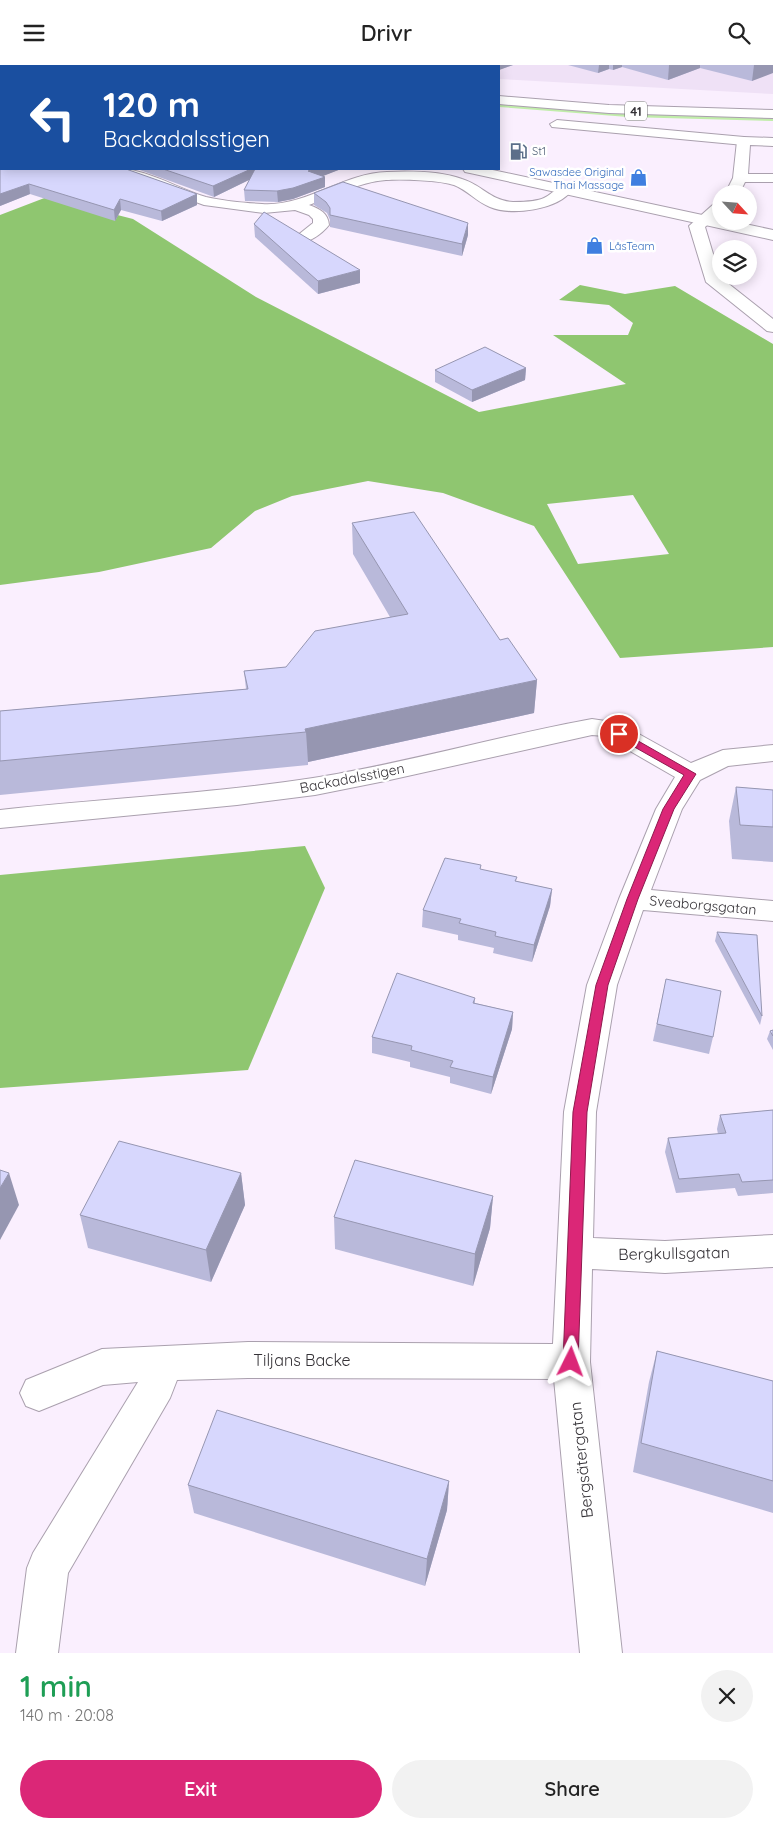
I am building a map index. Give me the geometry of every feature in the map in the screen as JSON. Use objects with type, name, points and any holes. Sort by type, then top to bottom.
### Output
[{"type":"street","name":"41","points":[[500,100],[609,109],[773,114]]},
{"type":"street","name":"41","points":[[500,110],[596,118],[773,124]]},
{"type":"street","points":[[548,122],[744,141],[773,142]]},
{"type":"street","points":[[736,185],[740,178],[744,141]]},
{"type":"street","points":[[122,170],[204,201],[264,209],[296,205],[356,182],[385,176],[423,177],[459,182],[495,204],[514,206],[548,202],[564,190]]},
{"type":"street","points":[[474,170],[773,235]]},
{"type":"street","points":[[740,178],[773,179]]},
{"type":"street","points":[[296,205],[321,217],[321,225],[301,239]]},
{"type":"street","points":[[712,213],[698,226],[712,279],[773,327]]},
{"type":"street","name":"Backadalsstigen","points":[[0,819],[220,799],[297,789],[366,777],[592,727],[610,729],[690,774]]},
{"type":"street","points":[[690,774],[723,758],[773,753]]},
{"type":"street","name":"Bergsätergatan","points":[[601,1653],[571,1362],[580,1112],[602,985],[633,899],[669,809],[690,774]]},
{"type":"street","name":"Sveaborgsgatan","points":[[633,899],[773,911]]},
{"type":"street","name":"Bergkullsgatan","points":[[576,1253],[664,1257],[773,1251]]},
{"type":"street","name":"Tiljans Backe","points":[[39,1393],[102,1367],[163,1363],[248,1360],[571,1362]]},
{"type":"street","points":[[37,1653],[48,1567],[157,1385],[163,1363]]},
{"type":"shaded area","points":[[500,65],[773,65],[773,94],[500,79]]},
{"type":"green space","points":[[500,104],[588,111],[773,118],[773,121],[628,117],[500,107]]},
{"type":"green space","points":[[47,197],[133,219],[256,297],[479,412],[626,384],[553,335],[628,335],[633,323],[609,305],[559,300],[580,285],[625,294],[675,286],[773,344],[773,647],[620,658],[534,526],[443,493],[368,481],[292,496],[255,511],[211,548],[99,572],[0,585],[0,215]],"holes":[[[633,495],[669,554],[578,564],[547,504]]]},
{"type":"green space","points":[[305,846],[325,888],[248,1070],[0,1088],[0,875]]},
{"type":"building","points":[[0,170],[129,170],[197,194],[161,211],[120,199],[114,210],[29,184],[0,194]]},
{"type":"building","points":[[166,170],[249,170],[213,186]]},
{"type":"building","points":[[254,170],[311,170],[308,171],[325,177],[293,188],[277,191],[244,190]]},
{"type":"building","points":[[343,182],[468,223],[462,244],[330,215],[330,208],[326,202],[314,193]]},
{"type":"building","points":[[264,212],[360,270],[318,281],[254,224]]},
{"type":"building","points":[[485,347],[526,368],[472,390],[435,370]]},
{"type":"building","points":[[414,512],[500,640],[508,638],[537,680],[305,729],[306,732],[0,761],[0,711],[248,689],[244,671],[286,667],[315,631],[408,614],[352,523]]},
{"type":"building","points":[[736,787],[773,790],[773,827],[740,825]]},
{"type":"building","points":[[445,858],[481,865],[480,869],[517,877],[515,881],[552,889],[534,945],[495,936],[496,932],[459,923],[461,919],[423,910]]},
{"type":"building","points":[[717,932],[757,935],[762,1016]]},
{"type":"building","points":[[397,973],[475,998],[473,1003],[513,1012],[493,1077],[450,1067],[453,1061],[411,1050],[412,1046],[372,1037]]},
{"type":"building","points":[[666,979],[721,991],[713,1037],[657,1024]]},
{"type":"building","points":[[773,1110],[773,1180],[742,1182],[739,1174],[679,1179],[668,1138],[726,1133],[720,1115]]},
{"type":"building","points":[[119,1141],[241,1173],[206,1250],[80,1215]]},
{"type":"building","points":[[355,1160],[493,1196],[475,1254],[334,1217]]},
{"type":"building","points":[[0,1170],[9,1173],[0,1188]]},
{"type":"building","points":[[657,1351],[773,1381],[773,1481],[641,1443]]},
{"type":"building","points":[[217,1410],[449,1481],[427,1559],[188,1485]]},
{"type":"place","name":"St1","points":[[518,151]]},
{"type":"place","name":"Sawasdee Original Thai Massage","points":[[638,178]]},
{"type":"place","name":"LåsTeam","points":[[595,246]]},
{"type":"route","points":[[571,1362],[580,1112],[602,985],[633,899],[669,809],[690,774],[619,734]]}]
